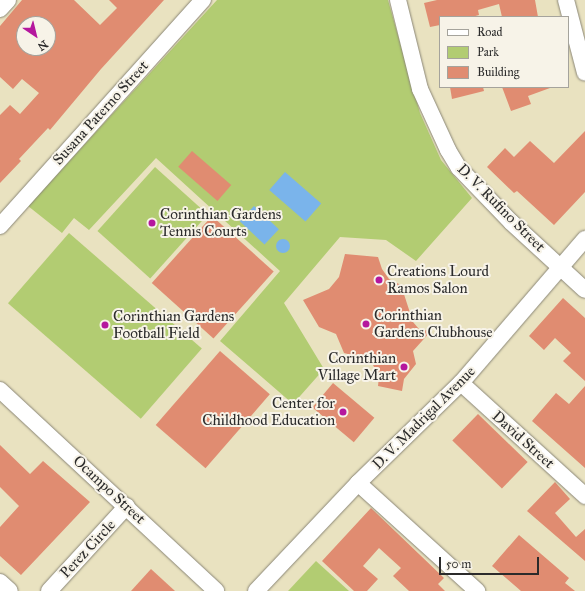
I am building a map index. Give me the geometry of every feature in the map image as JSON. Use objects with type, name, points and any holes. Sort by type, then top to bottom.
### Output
[{"type":"street","points":[[0,9],[8,0]]},
{"type":"street","name":"Susana Paterno Street","points":[[0,226],[203,0]]},
{"type":"street","name":"D. V. Rufino Street","points":[[398,0],[420,89],[448,150],[459,168],[486,196],[585,290]]},
{"type":"street","points":[[570,3],[585,73]]},
{"type":"street","name":"D. V. Madrigal Avenue","points":[[256,591],[358,483],[461,383],[560,266],[585,239]]},
{"type":"street","name":"David Street","points":[[461,383],[585,496]]},
{"type":"street","name":"Ocampo Street","points":[[0,390],[127,506],[216,591]]},
{"type":"street","points":[[358,483],[471,589]]},
{"type":"street","name":"Perez Circle","points":[[49,591],[127,506]]},
{"type":"street","points":[[0,582],[10,591]]},
{"type":"green space","points":[[217,0],[388,0],[420,113],[441,160],[472,198],[416,261],[386,240],[340,237],[284,303],[324,369],[293,404],[220,341],[280,271],[156,158],[89,230],[74,218],[62,233],[28,206]]},
{"type":"green space","name":"Corinthian Gardens Tennis Courts","points":[[155,167],[208,215],[150,278],[97,231]]},
{"type":"green space","name":"Corinthian Gardens Football Field","points":[[69,233],[202,348],[141,419],[8,303]]},
{"type":"green space","points":[[316,561],[349,591],[288,591]]},
{"type":"water","points":[[285,172],[321,203],[305,222],[269,190]]},
{"type":"water","points":[[254,206],[279,229],[265,245],[240,221]]},
{"type":"water","points":[[280,239],[286,239],[290,243],[290,249],[286,253],[280,253],[276,249],[276,243]]},
{"type":"building","points":[[22,0],[74,0],[100,25],[117,8],[109,0],[164,0],[101,69],[50,130],[48,128],[19,159],[21,161],[0,183],[0,115],[10,105],[20,114],[39,93],[22,79],[13,89],[0,77],[0,26]]},
{"type":"building","points":[[437,0],[535,0],[538,16],[502,16],[499,4],[478,10],[479,15],[476,16],[439,16],[439,25],[430,27],[424,3]]},
{"type":"building","points":[[450,88],[483,88],[484,91],[452,99]]},
{"type":"building","points":[[502,88],[550,88],[528,96],[531,104],[511,111]]},
{"type":"building","points":[[585,131],[585,192],[554,225],[517,191],[514,193],[487,167],[505,148],[514,157],[530,141],[554,163]]},
{"type":"building","points":[[192,151],[231,185],[217,201],[178,167]]},
{"type":"building","points":[[212,216],[274,272],[213,338],[152,283]]},
{"type":"building","name":"Corinthian Gardens Clubhouse","points":[[345,254],[378,257],[382,269],[389,279],[401,285],[413,322],[419,329],[431,331],[413,351],[416,364],[404,379],[402,391],[378,386],[379,376],[373,365],[359,357],[344,353],[336,334],[319,327],[303,300],[329,289],[339,277]]},
{"type":"building","points":[[563,298],[585,318],[585,381],[563,361],[571,353],[555,338],[544,350],[529,336]]},
{"type":"building","points":[[220,351],[270,394],[206,468],[156,425]]},
{"type":"building","name":"Center for Childhood Education","points":[[333,383],[374,418],[354,442],[312,408]]},
{"type":"building","points":[[585,386],[585,468],[532,421],[556,393],[569,404]]},
{"type":"building","points":[[478,414],[528,462],[502,489],[452,441]]},
{"type":"building","points":[[0,445],[30,474],[43,461],[90,502],[21,575],[0,556],[0,527],[19,506],[0,487]]},
{"type":"building","points":[[555,482],[570,499],[555,513],[576,537],[585,529],[585,561],[527,511]]},
{"type":"building","points":[[371,508],[444,578],[438,584],[445,591],[409,591],[393,576],[401,568],[379,548],[363,566],[378,579],[367,591],[354,591],[322,561]]},
{"type":"building","points":[[519,535],[569,578],[565,583],[575,591],[521,591],[492,566]]},
{"type":"building","points":[[151,569],[175,591],[131,591]]},
{"type":"place","name":"Corinthian Gardens Tennis Courts","points":[[152,223]]},
{"type":"place","name":"Creations Lourd Ramos Salon","points":[[379,280]]},
{"type":"place","name":"Corinthian Gardens Clubhouse","points":[[366,324]]},
{"type":"place","name":"Corinthian Gardens Football Field","points":[[105,325]]},
{"type":"place","name":"Corinthian Village Mart","points":[[404,367]]},
{"type":"place","name":"Center for Childhood Education","points":[[343,412]]}]
